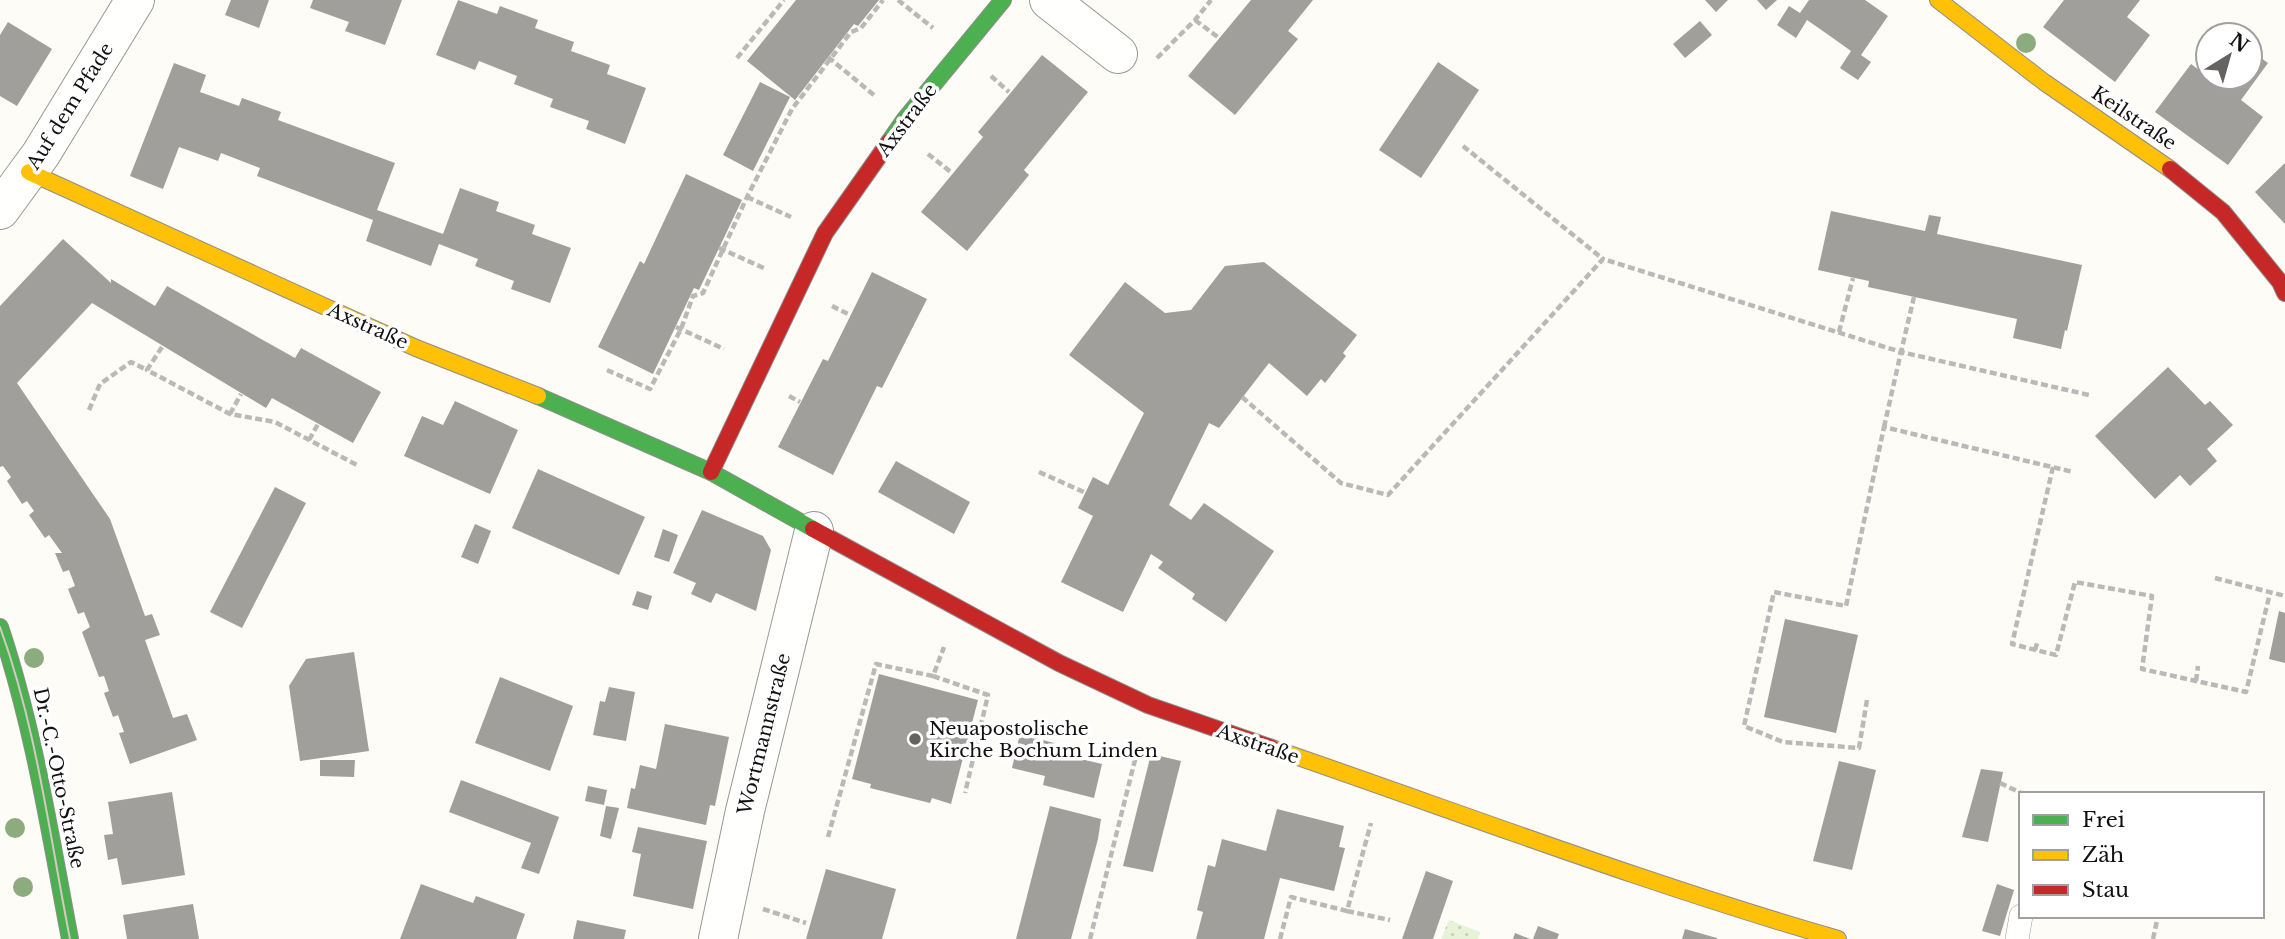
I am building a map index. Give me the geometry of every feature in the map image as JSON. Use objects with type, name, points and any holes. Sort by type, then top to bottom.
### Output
[{"type":"street","name":"Auf dem Pfade","points":[[0,210],[29,172],[135,0]]},
{"type":"street","name":"Axstraße","points":[[711,472],[825,233],[905,119],[1003,0]]},
{"type":"street","points":[[1049,0],[1118,54]]},
{"type":"street","name":"Keilstraße","points":[[1938,0],[2090,114],[2200,190],[2217,206],[2280,282],[2285,293]]},
{"type":"street","name":"Axstraße","points":[[29,172],[416,348],[534,395],[711,472],[814,531],[1059,663],[1148,705],[1727,907],[1838,939]]},
{"type":"street","name":"Wortmannstraße","points":[[718,939],[745,811],[814,531]]},
{"type":"street","name":"Dr.-C.-Otto-Straße","points":[[0,627],[36,748],[70,939]]},
{"type":"lane","points":[[2017,939],[2021,918]]},
{"type":"path","points":[[737,58],[784,0]]},
{"type":"path","points":[[607,370],[650,389],[693,296],[703,293],[721,249],[792,109],[851,32],[861,28],[883,0]]},
{"type":"path","points":[[1118,54],[1159,58],[1211,0]]},
{"type":"path","points":[[1195,20],[1219,38]]},
{"type":"path","points":[[829,59],[905,119]]},
{"type":"path","points":[[1463,146],[1602,259],[1901,352],[2089,395]]},
{"type":"path","points":[[747,197],[825,233]]},
{"type":"path","points":[[721,249],[799,285]]},
{"type":"path","points":[[1242,397],[1341,483],[1388,495],[1602,259]]},
{"type":"path","points":[[1839,332],[1853,278]]},
{"type":"path","points":[[1867,700],[1859,748],[1783,742],[1744,726],[1774,592],[1846,606],[1914,297]]},
{"type":"path","points":[[678,328],[760,366]]},
{"type":"path","points":[[147,370],[162,347]]},
{"type":"path","points":[[89,410],[100,383],[131,362],[230,414],[275,422],[357,465]]},
{"type":"path","points":[[230,414],[241,394]]},
{"type":"path","points":[[309,440],[318,424]]},
{"type":"path","points":[[1884,428],[2073,472]]},
{"type":"path","points":[[2053,467],[2012,643],[2056,655],[2075,582],[2152,596],[2142,669],[2246,692],[2270,593]]},
{"type":"path","points":[[1039,472],[1086,492]]},
{"type":"path","points":[[2215,578],[2285,596]]},
{"type":"path","points":[[933,676],[958,609]]},
{"type":"path","points":[[2035,650],[2038,640]]},
{"type":"path","points":[[828,837],[876,664],[933,676],[988,695],[965,793]]},
{"type":"path","points":[[2196,681],[2198,666]]},
{"type":"path","points":[[1090,939],[1148,705]]},
{"type":"path","points":[[2000,783],[2019,792]]},
{"type":"path","points":[[1347,911],[1382,786]]},
{"type":"path","points":[[1280,939],[1291,897],[1390,920]]},
{"type":"path","points":[[2153,939],[2158,918]]},
{"type":"green space","points":[[1449,920],[1480,932],[1478,939],[1441,939]]},
{"type":"building","points":[[231,0],[269,0],[259,28],[225,15]]},
{"type":"building","points":[[313,0],[402,0],[385,45],[345,31],[349,22],[310,8]]},
{"type":"building","points":[[458,0],[497,14],[500,6],[538,20],[535,28],[574,42],[571,51],[610,65],[607,74],[646,88],[625,144],[586,129],[589,121],[550,107],[553,99],[514,84],[517,76],[479,61],[475,70],[436,55]]},
{"type":"building","points":[[796,0],[879,0],[858,26],[854,24],[795,100],[747,61]]},
{"type":"building","points":[[1251,0],[1313,0],[1288,31],[1298,39],[1235,115],[1188,76]]},
{"type":"building","points":[[1705,0],[1728,0],[1716,12]]},
{"type":"building","points":[[1757,0],[1777,0],[1766,10]]},
{"type":"building","points":[[1809,0],[1865,0],[1888,16],[1861,55],[1871,62],[1858,80],[1840,68],[1851,51],[1807,20],[1796,38],[1777,25],[1789,6],[1800,13]]},
{"type":"building","points":[[2064,0],[2140,0],[2127,17],[2150,35],[2115,82],[2043,27]]},
{"type":"building","points":[[1700,21],[1712,35],[1685,58],[1673,44]]},
{"type":"building","points":[[8,22],[52,49],[17,106],[0,96],[0,35]]},
{"type":"building","points":[[1042,55],[1088,92],[1024,170],[1029,175],[967,251],[921,212],[983,137],[978,132]]},
{"type":"building","points":[[1438,62],[1479,90],[1421,178],[1379,150]]},
{"type":"building","points":[[174,63],[206,75],[200,92],[239,106],[242,98],[281,112],[278,120],[395,163],[377,210],[443,234],[460,188],[499,202],[496,211],[535,225],[532,234],[571,248],[550,303],[511,289],[514,281],[475,266],[478,259],[439,244],[431,266],[366,241],[373,220],[257,176],[260,168],[221,153],[218,161],[179,147],[163,189],[130,176]]},
{"type":"building","points":[[2191,64],[2194,66],[2194,91],[2248,91],[2241,100],[2263,117],[2228,165],[2155,112]]},
{"type":"building","points":[[760,82],[790,97],[753,171],[723,155]]},
{"type":"building","points":[[2285,163],[2285,224],[2255,192]]},
{"type":"building","points":[[686,174],[742,200],[699,290],[694,288],[653,374],[598,347],[640,261],[644,264]]},
{"type":"building","points":[[1831,211],[1925,231],[1929,215],[1941,217],[1937,234],[2082,265],[2061,349],[2013,338],[2017,319],[1868,287],[1869,281],[1818,270]]},
{"type":"building","points":[[63,239],[111,283],[111,279],[155,306],[167,286],[295,358],[301,348],[381,392],[353,443],[272,398],[266,408],[92,303],[17,383],[110,519],[145,616],[152,614],[160,635],[145,640],[173,718],[187,714],[197,740],[130,764],[119,733],[124,732],[118,715],[113,717],[104,693],[109,691],[104,676],[99,677],[82,632],[90,627],[84,612],[78,614],[68,589],[75,586],[69,570],[63,572],[55,553],[62,553],[49,535],[45,538],[29,515],[34,511],[27,501],[22,504],[7,481],[11,477],[3,466],[0,467],[0,306]]},
{"type":"building","points":[[1264,262],[1357,335],[1343,353],[1346,356],[1325,383],[1321,379],[1307,396],[1269,363],[1219,428],[1209,423],[1169,505],[1191,520],[1204,503],[1274,551],[1226,622],[1192,599],[1195,594],[1158,568],[1163,562],[1151,554],[1123,612],[1061,582],[1093,516],[1078,508],[1093,477],[1108,485],[1144,413],[1069,355],[1125,282],[1165,313],[1191,310],[1225,266]]},
{"type":"building","points":[[872,272],[927,299],[882,388],[877,386],[833,475],[778,447],[823,359],[828,361]]},
{"type":"building","points":[[2168,367],[2205,405],[2210,401],[2233,425],[2207,449],[2217,461],[2190,486],[2180,475],[2155,499],[2095,436]]},
{"type":"building","points":[[455,401],[518,430],[490,494],[404,456],[422,416],[443,425]]},
{"type":"building","points":[[896,461],[970,502],[954,534],[878,492]]},
{"type":"building","points":[[538,469],[645,517],[619,575],[512,528]]},
{"type":"building","points":[[275,487],[306,503],[242,628],[210,612]]},
{"type":"building","points":[[702,510],[763,536],[771,550],[756,611],[716,593],[711,603],[691,594],[696,583],[673,573]]},
{"type":"building","points":[[475,524],[491,531],[478,564],[461,557]]},
{"type":"building","points":[[663,529],[678,535],[669,562],[654,557]]},
{"type":"building","points":[[637,591],[652,596],[648,610],[632,605]]},
{"type":"building","points":[[2279,611],[2285,613],[2285,663],[2269,659]]},
{"type":"building","points":[[1785,619],[1858,635],[1836,733],[1764,717]]},
{"type":"building","points":[[354,652],[369,751],[300,761],[289,686],[306,659]]},
{"type":"building","name":"Neuapostolische Kirche Bochum Linden","points":[[879,674],[978,700],[951,804],[932,798],[930,803],[870,788],[871,784],[852,779]]},
{"type":"building","points":[[500,677],[573,706],[550,771],[475,743]]},
{"type":"building","points":[[609,687],[635,692],[626,741],[593,735],[600,701],[605,702]]},
{"type":"building","points":[[665,724],[729,737],[715,806],[710,805],[706,825],[627,808],[631,788],[635,789],[640,765],[656,769]]},
{"type":"building","points":[[1020,734],[1054,743],[1052,752],[1102,764],[1094,798],[1043,785],[1045,776],[1012,768]]},
{"type":"building","points":[[1151,754],[1181,761],[1153,872],[1123,866]]},
{"type":"building","points":[[320,760],[355,760],[354,777],[320,776]]},
{"type":"building","points":[[1839,761],[1876,770],[1852,870],[1813,861]]},
{"type":"building","points":[[1981,769],[2003,772],[1988,842],[1962,837]]},
{"type":"building","points":[[461,780],[559,817],[539,874],[521,868],[531,843],[449,812]]},
{"type":"building","points":[[588,786],[607,790],[604,805],[585,801]]},
{"type":"building","points":[[172,792],[185,875],[122,885],[117,858],[108,860],[104,835],[113,834],[108,802]]},
{"type":"building","points":[[606,806],[619,808],[611,839],[600,836]]},
{"type":"building","points":[[1050,806],[1101,819],[1098,839],[1071,939],[1016,939]]},
{"type":"building","points":[[1277,809],[1344,826],[1339,847],[1345,848],[1334,891],[1280,878],[1264,939],[1196,939],[1203,912],[1197,910],[1208,865],[1215,867],[1222,839],[1266,851]]},
{"type":"building","points":[[638,827],[707,841],[693,909],[633,896],[641,854],[632,852]]},
{"type":"building","points":[[826,869],[896,889],[882,939],[806,939]]},
{"type":"building","points":[[1426,871],[1453,881],[1433,939],[1402,939]]},
{"type":"building","points":[[421,884],[473,903],[476,896],[525,914],[516,939],[400,939]]},
{"type":"building","points":[[1997,884],[2014,890],[2000,936],[1982,931]]},
{"type":"building","points":[[193,904],[199,939],[127,939],[123,915]]},
{"type":"building","points":[[577,920],[626,930],[624,939],[573,939]]},
{"type":"building","points":[[1538,926],[1559,934],[1557,939],[1533,939]]},
{"type":"building","points":[[1685,929],[1717,938],[1717,939],[1682,939]]},
{"type":"building","points":[[1515,933],[1530,939],[1513,939]]},
{"type":"tram line","points":[[0,627],[13,665],[33,743],[70,939]]},
{"type":"traffic: fast","points":[[889,142],[1003,0]]},
{"type":"traffic: fast","points":[[538,396],[711,472],[813,529]]},
{"type":"traffic: fast","points":[[0,627],[32,743],[70,939]]},
{"type":"traffic: slow","points":[[1938,0],[2044,82],[2170,169]]},
{"type":"traffic: slow","points":[[29,172],[416,348],[538,396]]},
{"type":"traffic: slow","points":[[1272,748],[1625,872],[1838,939]]},
{"type":"traffic: jam","points":[[711,472],[825,233],[889,142]]},
{"type":"traffic: jam","points":[[2170,169],[2223,212],[2280,282],[2285,293]]},
{"type":"traffic: jam","points":[[813,529],[1059,663],[1148,705],[1272,748]]},
{"type":"place","name":"Neuapostolische Kirche Bochum Linden","points":[[915,739]]}]
